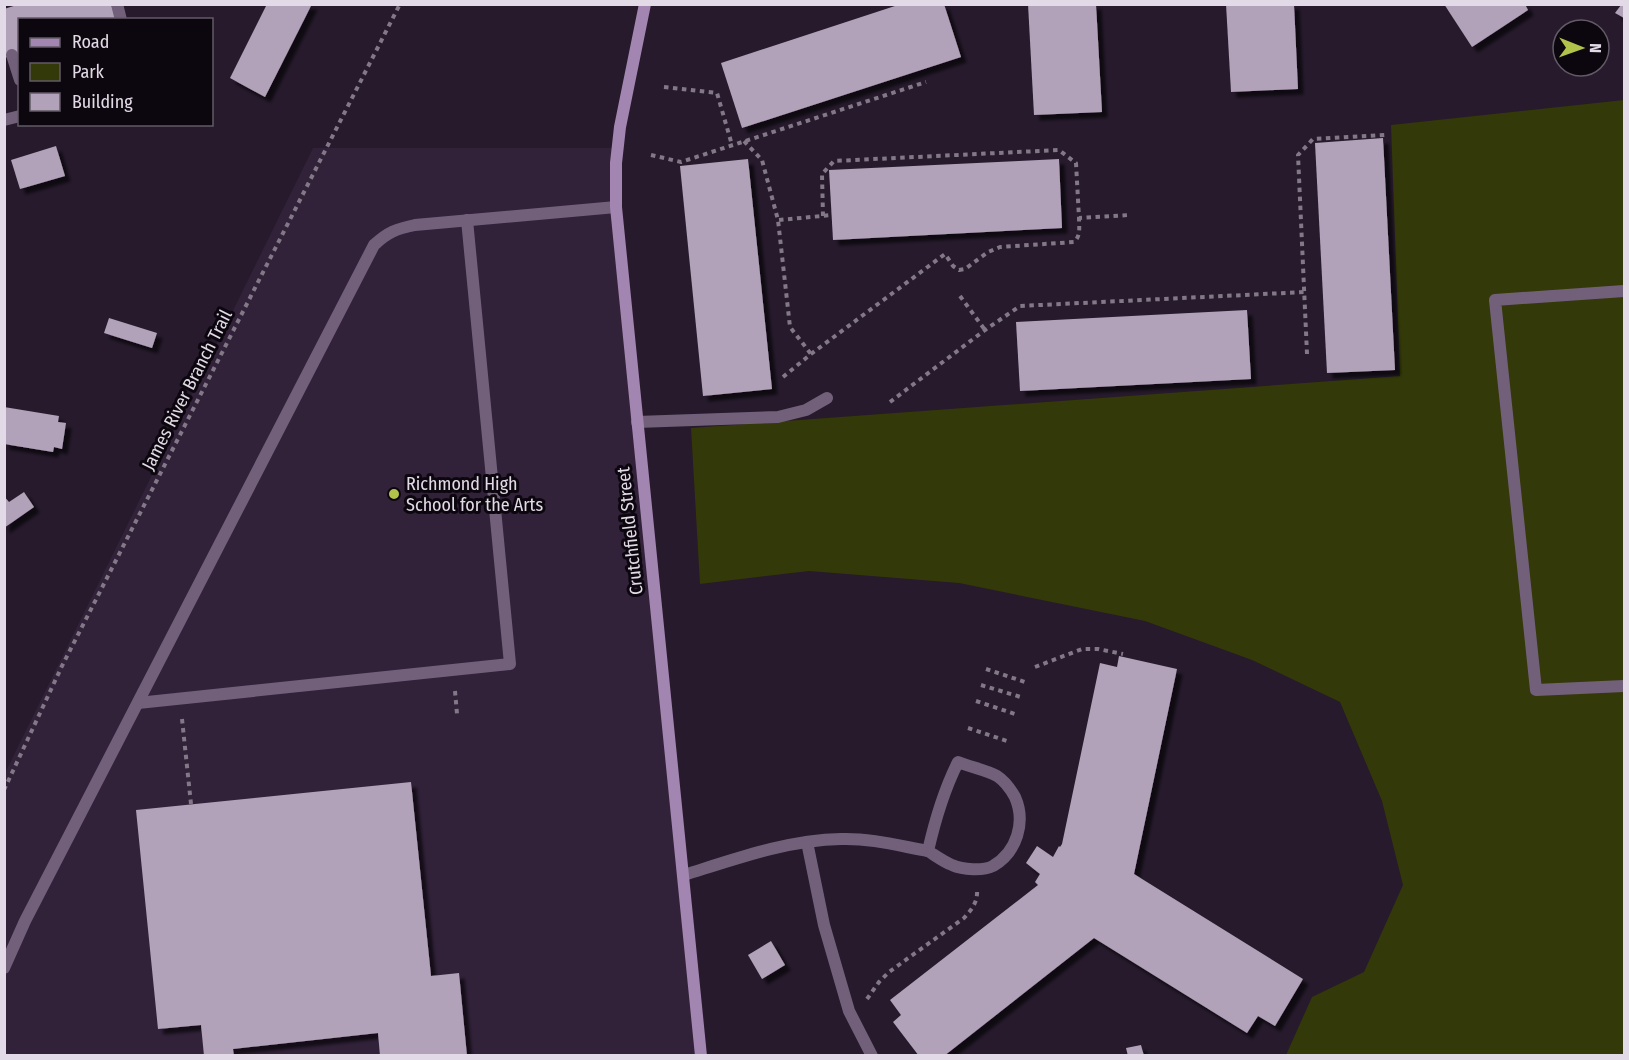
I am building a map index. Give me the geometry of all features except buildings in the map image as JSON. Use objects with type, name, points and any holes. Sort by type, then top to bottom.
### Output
[{"type":"street","name":"Crutchfield Street","points":[[645,4],[620,127],[616,163],[616,207],[701,1056]]},
{"type":"street","points":[[12,55],[18,74]]},
{"type":"street","points":[[4,968],[25,921],[374,245],[384,235],[415,225],[616,207]]},
{"type":"street","points":[[138,703],[510,664],[467,220]]},
{"type":"street","points":[[1624,291],[1496,300],[1536,690],[1624,686]]},
{"type":"street","points":[[637,422],[778,417],[806,410],[827,398]]},
{"type":"street","points":[[684,874],[770,848],[842,839],[874,841],[928,851],[953,866],[974,869],[992,867],[1008,854],[1017,837],[1021,821],[1012,790],[999,777],[958,762],[948,783],[928,851]]},
{"type":"street","points":[[807,842],[824,925],[849,1011],[872,1056]]},
{"type":"path","name":"James River Branch Trail","points":[[4,790],[62,666],[400,4]]},
{"type":"path","points":[[651,155],[681,162],[926,82]]},
{"type":"path","points":[[664,87],[717,93],[732,145]]},
{"type":"path","points":[[1308,354],[1298,155],[1313,139],[1385,135]]},
{"type":"path","points":[[744,141],[762,160],[778,220],[790,327],[811,354]]},
{"type":"path","points":[[783,377],[945,254],[953,266],[959,270],[965,269],[988,252],[1000,247],[1074,242],[1079,235],[1076,164],[1059,150],[834,161],[822,174],[823,216]]},
{"type":"path","points":[[778,220],[832,215]]},
{"type":"path","points":[[1078,218],[1129,215]]},
{"type":"path","points":[[890,402],[1020,306],[1305,292]]},
{"type":"path","points":[[960,296],[985,330]]},
{"type":"path","points":[[1035,667],[1082,649],[1123,654]]},
{"type":"path","points":[[986,669],[1029,683]]},
{"type":"path","points":[[454,682],[457,714]]},
{"type":"path","points":[[981,685],[1023,699]]},
{"type":"path","points":[[976,701],[1018,715]]},
{"type":"path","points":[[968,728],[1010,742]]},
{"type":"path","points":[[185,742],[190,804]]},
{"type":"path","points":[[863,1005],[889,972],[964,918],[973,909],[978,897],[977,888]]},
{"type":"shaded area","name":"Richmond High School for the Arts","points":[[313,148],[617,148],[617,213],[701,1055],[5,1055],[4,775]]},
{"type":"green space","points":[[1624,100],[1624,1055],[1286,1055],[1312,997],[1364,972],[1403,885],[1382,801],[1340,702],[1252,660],[1145,621],[959,583],[809,571],[700,584],[691,428],[1400,376],[1391,125]]},
{"type":"place","name":"Richmond High School for the Arts","points":[[394,494]]}]
